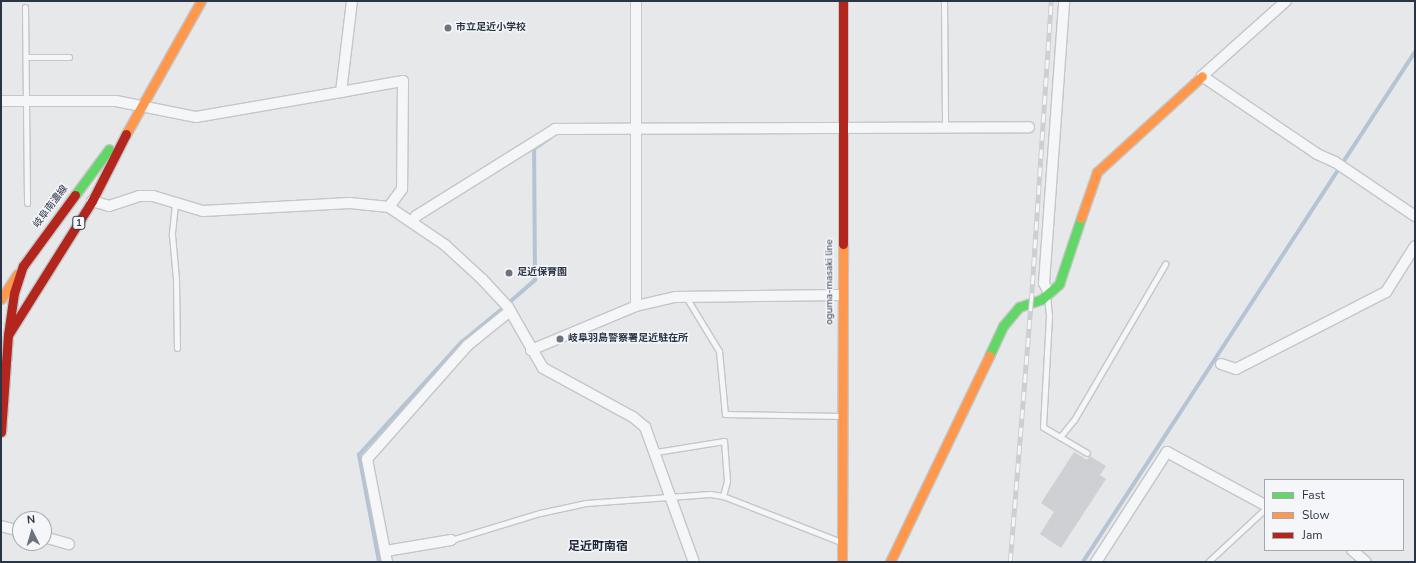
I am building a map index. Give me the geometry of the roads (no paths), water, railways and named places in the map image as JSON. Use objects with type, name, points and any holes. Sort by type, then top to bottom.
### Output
[{"type":"main road","name":"岐阜南濃線","points":[[8,335],[55,264],[92,201],[140,106],[201,1]]},
{"type":"main road","name":"oguma-masaki line","points":[[842,562],[841,295],[843,1]]},
{"type":"main road","points":[[890,562],[1003,326],[1019,307],[1048,294],[1055,289],[1064,274],[1084,206],[1097,172],[1202,76]]},
{"type":"main road","name":"岐阜南濃線","points":[[1,432],[8,335],[14,293],[22,266],[66,204],[102,160],[127,120],[140,106]]},
{"type":"main road","points":[[1,299],[22,266]]},
{"type":"main road","points":[[1,343],[8,335]]},
{"type":"street","points":[[340,92],[352,1]]},
{"type":"street","points":[[636,1],[636,306]]},
{"type":"street","points":[[1048,294],[1044,283],[1064,1]]},
{"type":"street","points":[[1286,1],[1202,76],[1317,154],[1335,162],[1415,216]]},
{"type":"street","points":[[1,101],[116,101],[196,117],[403,81],[402,189],[389,207]]},
{"type":"street","points":[[412,222],[416,216],[555,129],[842,126],[1029,127]]},
{"type":"street","points":[[92,201],[109,206],[139,196],[153,196],[175,204],[210,211],[350,203],[389,207],[412,222],[464,262],[510,311],[530,350],[548,371],[634,417],[645,428],[656,452],[694,562]]},
{"type":"street","points":[[1221,364],[1236,369],[1386,292],[1415,246]]},
{"type":"street","points":[[530,350],[636,306],[675,297],[841,295]]},
{"type":"street","points":[[387,562],[367,459],[468,345],[510,311]]},
{"type":"street","points":[[1096,562],[1167,452],[1264,504]]},
{"type":"street","points":[[1,526],[12,529]]},
{"type":"street","points":[[52,540],[69,544]]},
{"type":"street","points":[[386,551],[451,540]]},
{"type":"street","points":[[1353,551],[1366,562]]},
{"type":"lane","points":[[944,1],[945,126]]},
{"type":"lane","points":[[25,7],[27,203]]},
{"type":"lane","points":[[26,57],[69,57]]},
{"type":"lane","points":[[175,204],[172,235],[176,279],[177,348]]},
{"type":"lane","points":[[1060,438],[1074,420],[1165,264]]},
{"type":"lane","points":[[1048,294],[1049,316],[1043,427],[1087,453]]},
{"type":"lane","points":[[686,297],[719,351],[725,414],[842,416]]},
{"type":"lane","points":[[656,452],[724,441],[728,481],[723,496]]},
{"type":"lane","points":[[451,540],[540,512],[586,503],[710,494],[723,496],[842,542]]},
{"type":"lane","points":[[1208,562],[1264,510]]},
{"type":"waterway","points":[[1083,562],[1415,52]]},
{"type":"waterway","points":[[511,301],[535,280],[534,149],[550,138]]},
{"type":"waterway","points":[[379,562],[359,455],[462,342],[501,310]]},
{"type":"railway","points":[[1010,562],[1031,302],[1051,1]]},
{"type":"place","name":"市立足近小学校","points":[[448,28]]},
{"type":"place","name":"足近保育園","points":[[509,273]]},
{"type":"place","name":"岐阜羽島警察署足近駐在所","points":[[560,339]]},
{"type":"district","name":"足近町南宿","points":[[598,547]]}]
